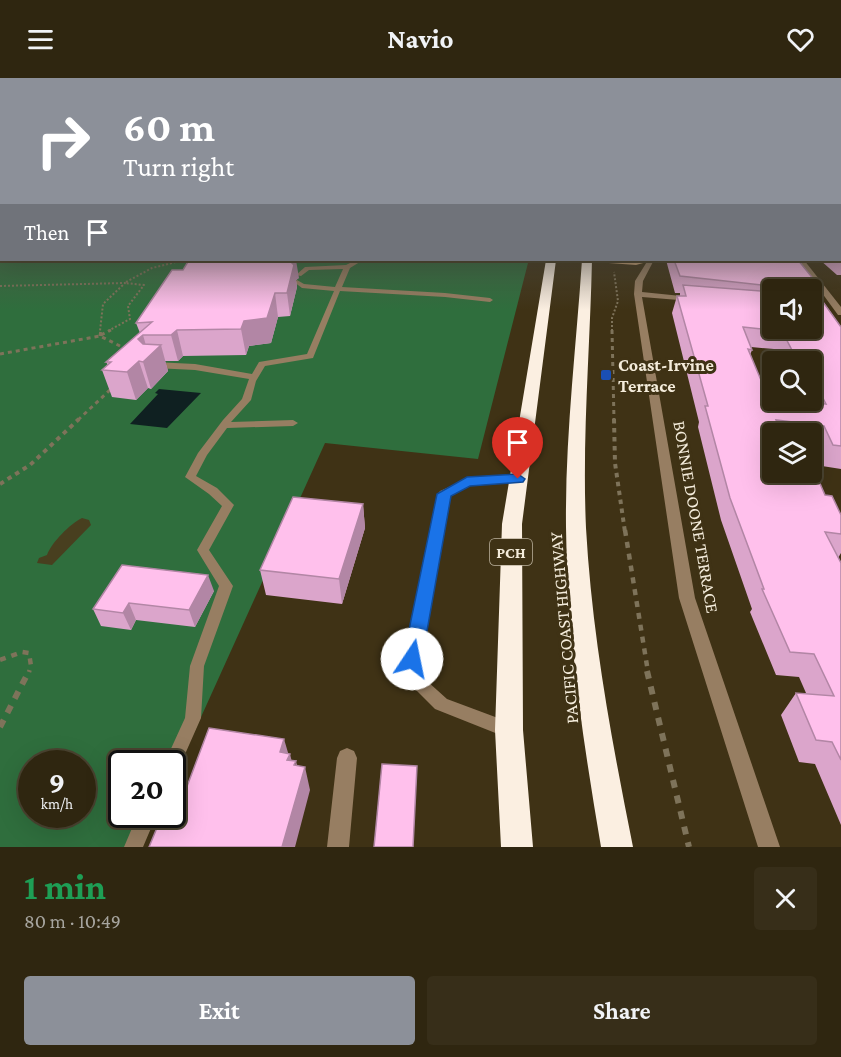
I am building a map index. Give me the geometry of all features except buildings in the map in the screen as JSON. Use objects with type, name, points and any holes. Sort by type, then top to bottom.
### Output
[{"type":"highway","name":"PCH","points":[[517,847],[509,730],[512,524],[551,261]]},
{"type":"highway","name":"PACIFIC COAST HIGHWAY","points":[[586,261],[580,368],[576,527],[582,616],[597,743],[617,847]]},
{"type":"street","points":[[609,261],[636,263],[645,261]]},
{"type":"street","name":"BONNIE DOONE TERRACE","points":[[649,261],[639,280],[638,294],[687,598],[769,847]]},
{"type":"street","points":[[802,261],[841,312]]},
{"type":"street","points":[[638,294],[705,300]]},
{"type":"street","points":[[831,311],[841,312]]},
{"type":"street","points":[[338,847],[347,758]]},
{"type":"lane","points":[[358,261],[346,267],[307,268],[298,278],[302,286],[490,300]]},
{"type":"lane","points":[[178,750],[193,718],[197,666],[226,586],[203,550],[228,505],[213,491],[190,477],[224,425],[246,400],[254,376],[262,363],[310,356],[346,267]]},
{"type":"lane","points":[[152,365],[186,366],[254,376]]},
{"type":"lane","points":[[224,425],[293,423]]},
{"type":"lane","points":[[509,730],[441,704],[421,685],[412,659],[444,494],[467,482],[518,479]]},
{"type":"lane","points":[[133,847],[142,828]]},
{"type":"path","points":[[100,336],[103,304],[125,283],[144,271],[174,261]]},
{"type":"path","points":[[166,263],[178,261]]},
{"type":"path","points":[[614,268],[618,301],[612,318],[615,463],[643,652],[689,847]]},
{"type":"path","points":[[0,286],[125,283],[144,285],[128,306],[130,319],[100,336],[0,354]]},
{"type":"path","points":[[100,336],[131,352]]},
{"type":"path","points":[[0,484],[43,454],[119,381]]},
{"type":"path","points":[[0,660],[22,652],[29,653],[31,666],[0,727]]},
{"type":"green space","points":[[0,261],[527,261],[478,459],[325,443],[186,750],[108,750],[108,828],[151,828],[142,847],[0,847]]},
{"type":"sand","points":[[82,518],[89,520],[91,525],[52,565],[37,563],[39,558],[47,555],[72,524]]},
{"type":"shaded area","points":[[159,389],[201,393],[167,428],[130,424],[158,394],[155,393]]},
{"type":"place","name":"Coast-Irvine Terrace","points":[[606,375]]},
{"type":"route","points":[[412,659],[444,494],[467,482],[518,479]]}]
